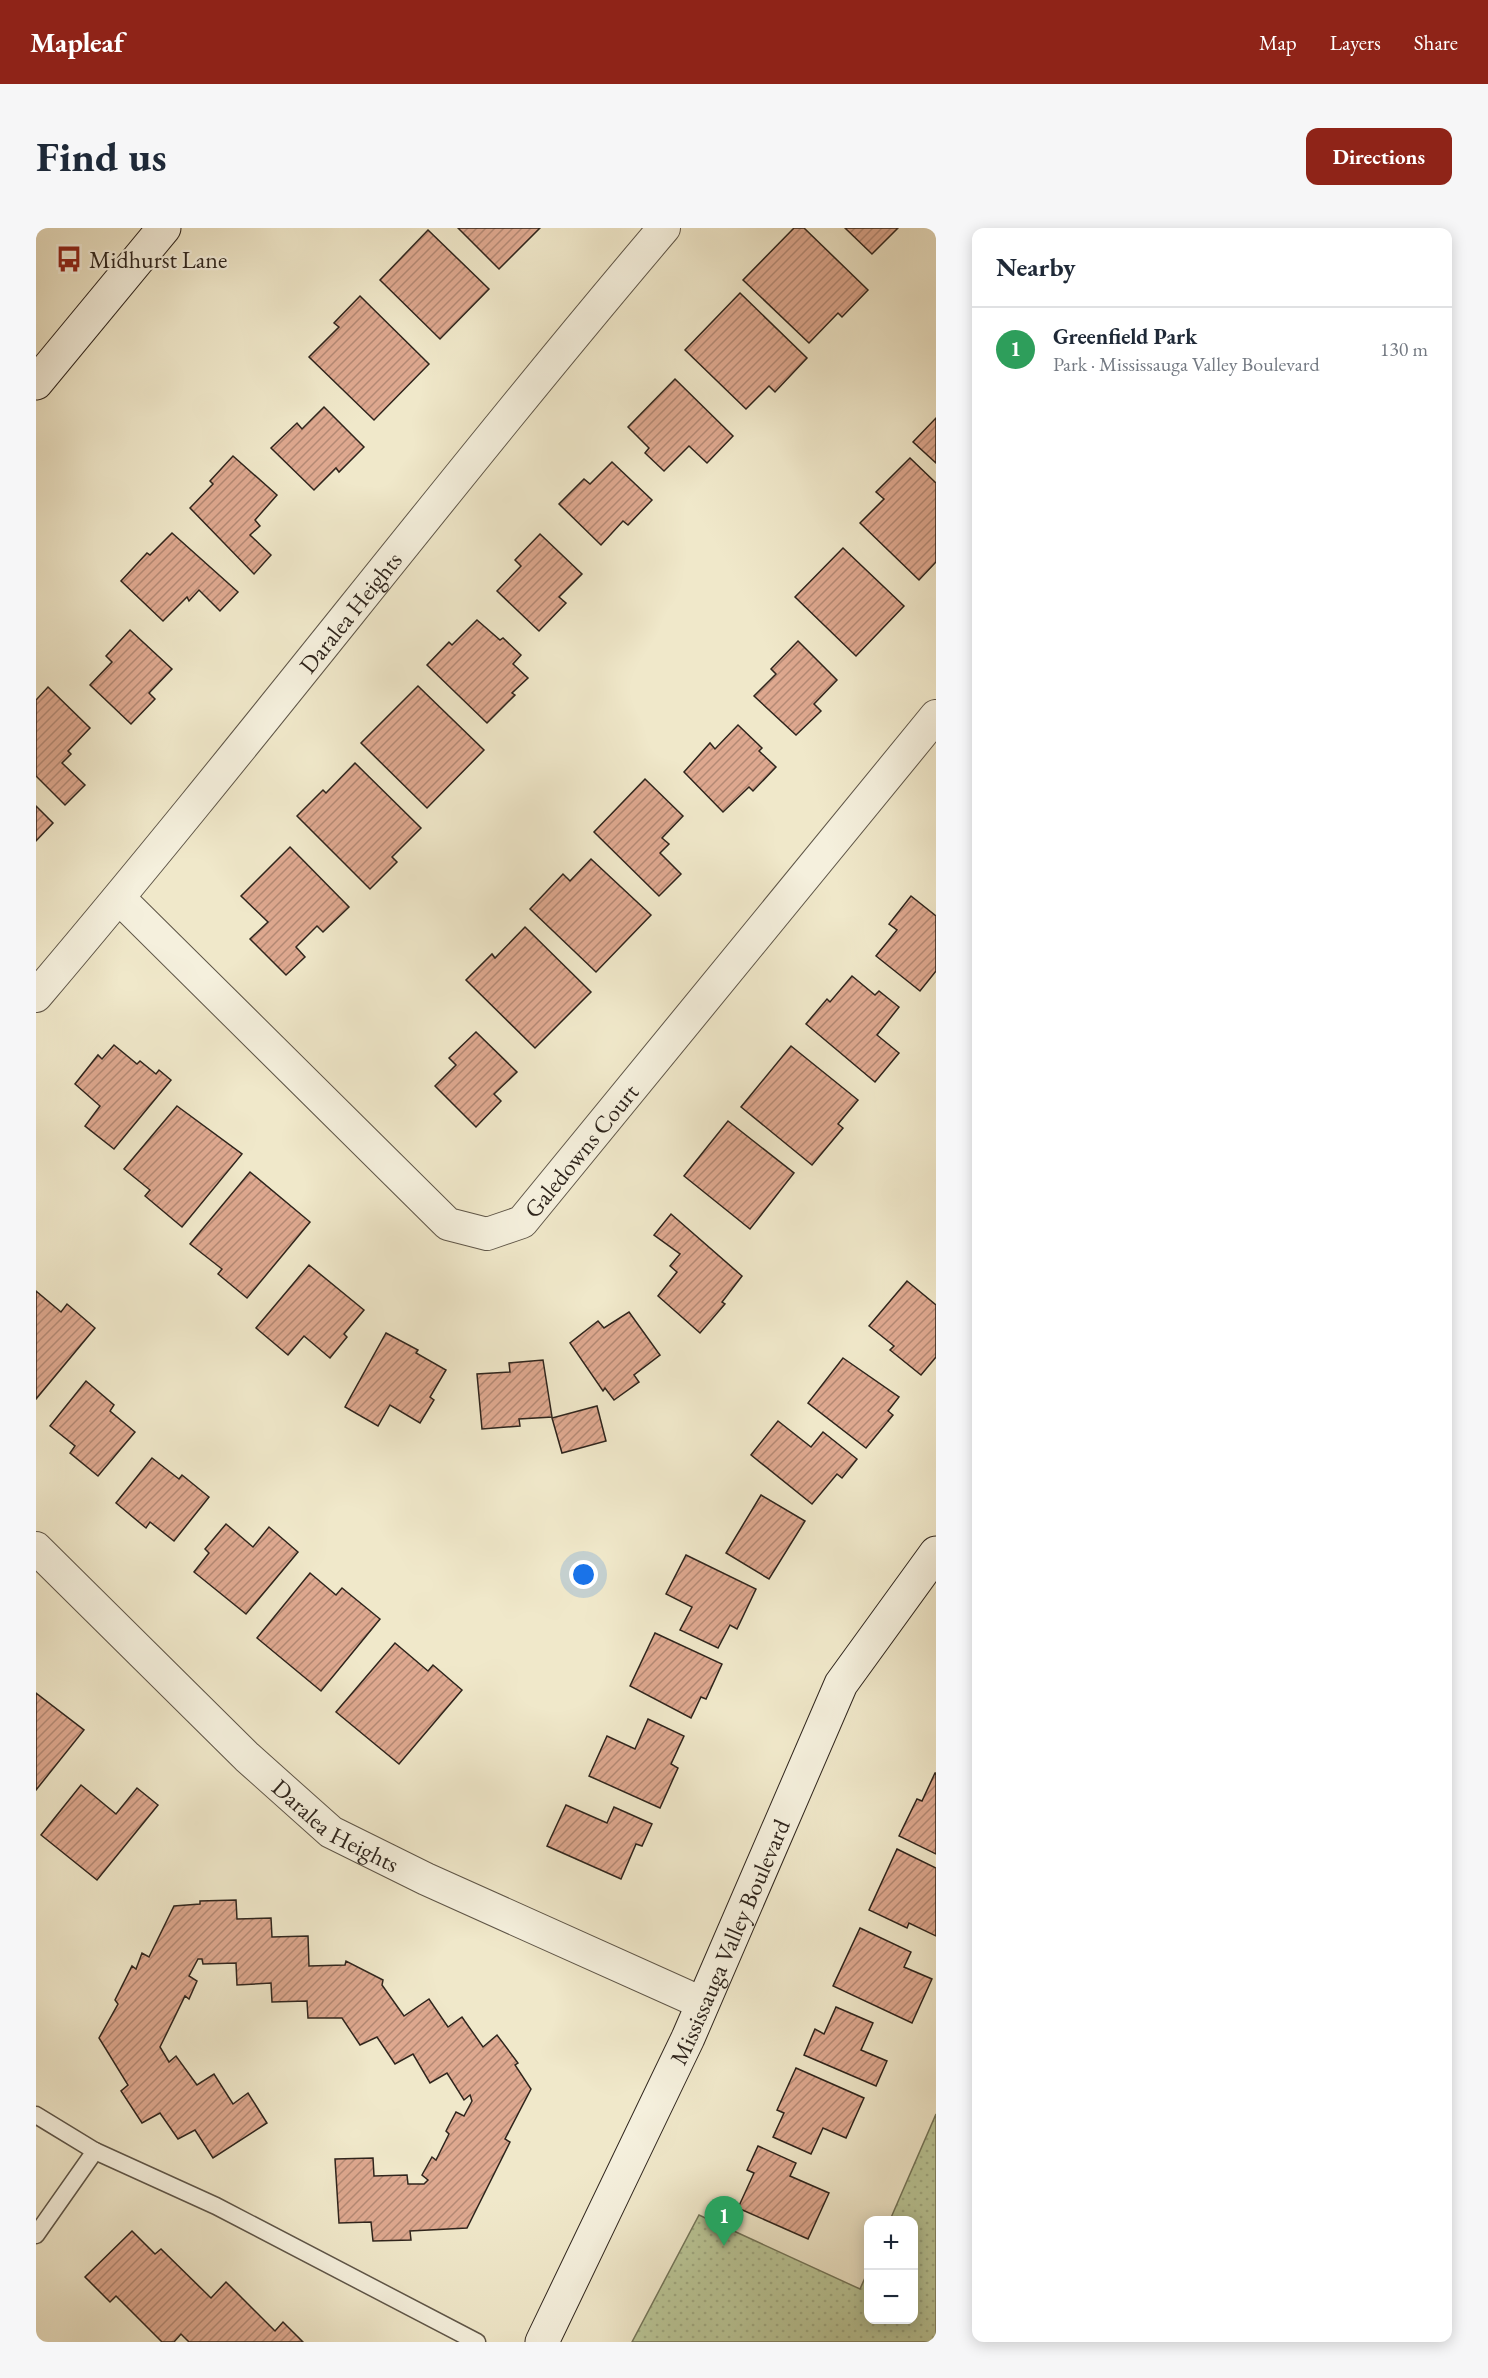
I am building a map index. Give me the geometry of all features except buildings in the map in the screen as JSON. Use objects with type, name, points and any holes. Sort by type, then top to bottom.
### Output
[{"type":"street","points":[[36,383],[164,228]]},
{"type":"street","name":"Daralea Heights","points":[[36,996],[120,898],[553,359],[664,228]]},
{"type":"street","name":"Galedowns Court","points":[[120,898],[448,1224],[487,1234],[522,1222],[936,716]]},
{"type":"street","name":"Daralea Heights","points":[[36,1548],[247,1757],[331,1832],[426,1879],[702,2003]]},
{"type":"street","name":"Mississauga Valley Boulevard","points":[[542,2342],[702,2003],[842,1684],[936,1553]]},
{"type":"lane","points":[[36,2115],[95,2151],[216,2206],[477,2342]]},
{"type":"lane","points":[[36,2235],[95,2151]]},
{"type":"green space","points":[[936,2114],[936,2342],[632,2342],[699,2215],[860,2289],[864,2280],[864,2324],[918,2324],[918,2216],[892,2216]]},
{"type":"place","name":"Midhurst Lane","points":[[69,259]]},
{"type":"place","name":"Greenfield Park","points":[[724,2246]]}]
